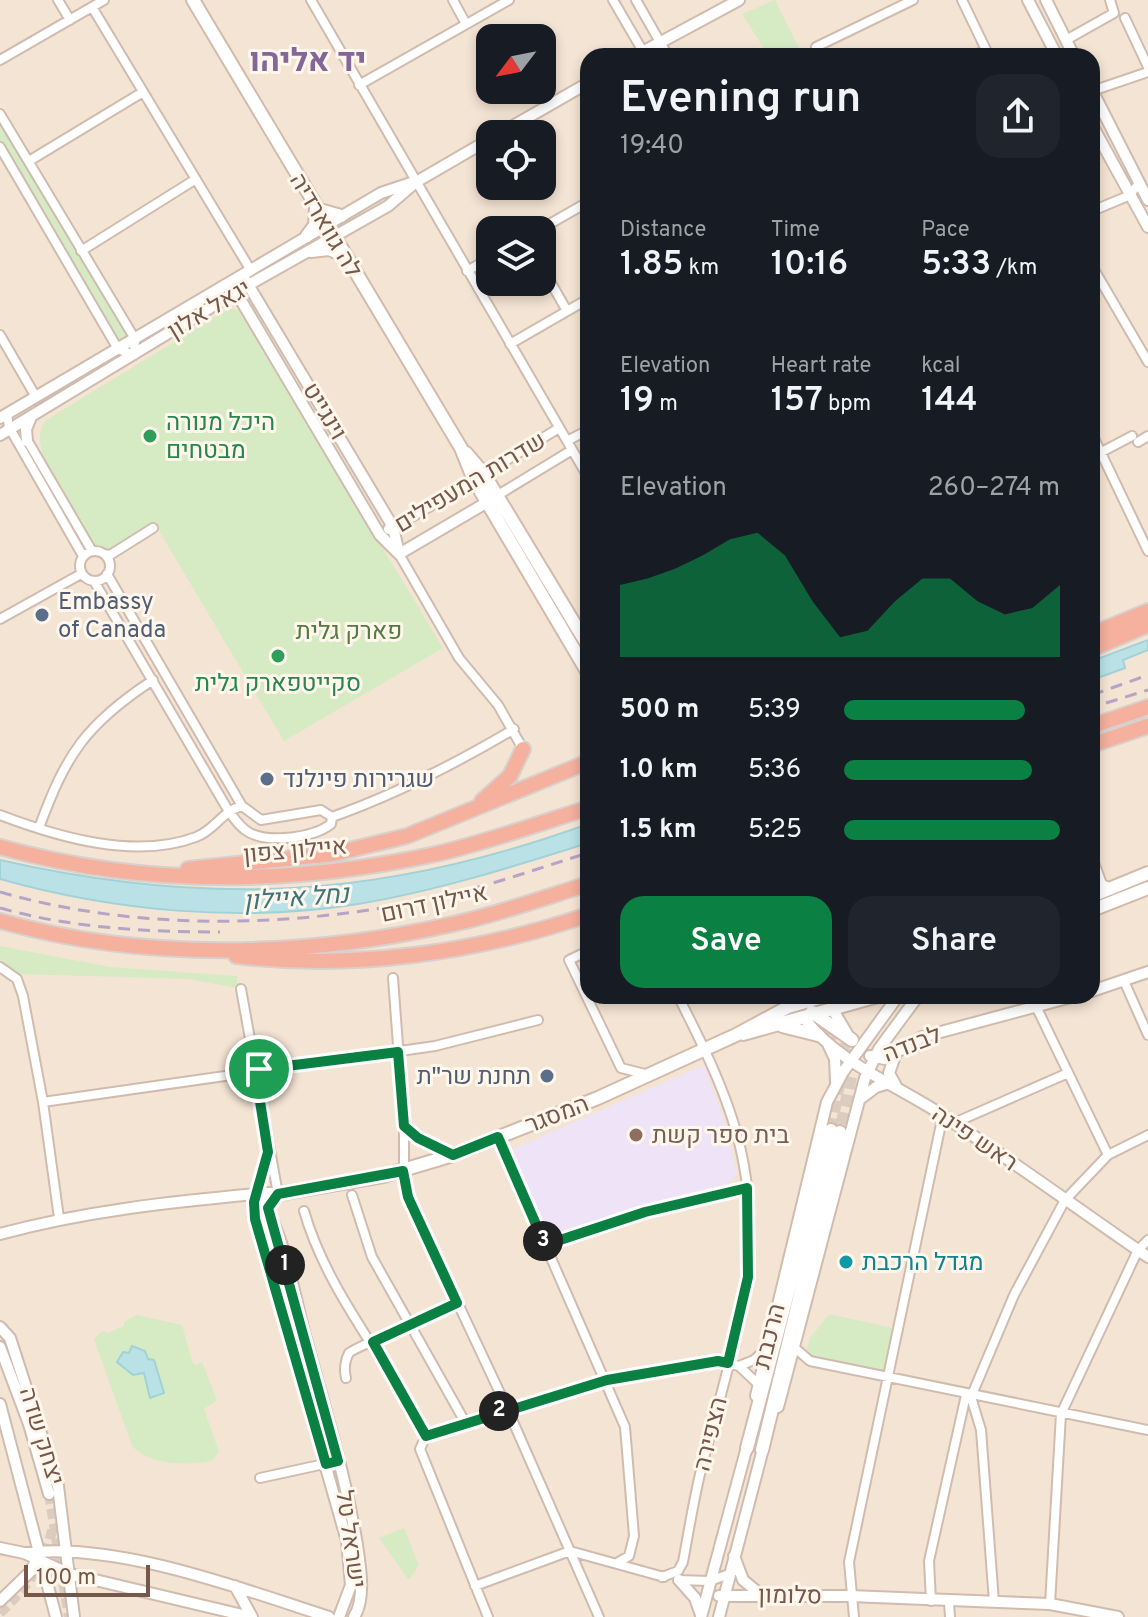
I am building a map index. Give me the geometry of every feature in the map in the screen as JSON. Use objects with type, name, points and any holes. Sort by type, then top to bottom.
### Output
[{"type":"highway","points":[[1100,629],[1148,611]]},
{"type":"highway","points":[[1100,646],[1148,625]]},
{"type":"highway","points":[[1100,724],[1148,709]]},
{"type":"highway","points":[[1100,742],[1148,726]]},
{"type":"highway","points":[[457,817],[505,782],[518,766],[523,749]]},
{"type":"highway","points":[[140,873],[333,854],[407,836],[580,765]]},
{"type":"highway","name":"איילון צפון","points":[[0,847],[72,865],[140,873],[251,877],[363,867],[453,849],[580,810]]},
{"type":"highway","name":"איילון דרום","points":[[0,921],[67,937],[144,946],[244,949],[363,940],[455,924],[580,886]]},
{"type":"highway","points":[[144,946],[281,960],[373,958],[477,946],[580,917]]},
{"type":"main road","name":"לה גווארדיה","points":[[193,0],[325,225],[492,499],[580,658]]},
{"type":"main road","points":[[307,236],[315,225],[316,209],[341,216]]},
{"type":"main road","points":[[311,251],[329,249],[344,255]]},
{"type":"main road","name":"לה גווארדיה","points":[[492,499],[580,634]]},
{"type":"main road","points":[[1100,893],[1148,873]]},
{"type":"main road","points":[[1100,907],[1148,888]]},
{"type":"main road","points":[[760,1018],[775,1004]]},
{"type":"main road","name":"המסגר","points":[[736,1035],[785,1004]]},
{"type":"main road","points":[[796,1004],[810,1016],[856,1044]]},
{"type":"main road","name":"לבנדה","points":[[830,1004],[833,1010]]},
{"type":"main road","name":"המסגר","points":[[257,1194],[278,1194],[403,1171],[453,1155],[598,1098],[736,1035],[852,1004]]},
{"type":"main road","points":[[774,1026],[792,1026],[823,1038]]},
{"type":"main road","points":[[747,1448],[835,1131],[762,1450]]},
{"type":"main road","points":[[268,1208],[278,1194]]},
{"type":"street","points":[[58,0],[70,20]]},
{"type":"street","points":[[0,60],[104,0]]},
{"type":"street","points":[[312,0],[580,464]]},
{"type":"street","points":[[453,0],[466,24]]},
{"type":"street","points":[[359,85],[509,0]]},
{"type":"street","points":[[613,0],[638,48]]},
{"type":"street","points":[[636,0],[663,48]]},
{"type":"street","points":[[650,48],[739,0]]},
{"type":"street","points":[[816,47],[913,0]]},
{"type":"street","points":[[962,0],[985,48]]},
{"type":"street","points":[[1028,0],[1053,48]]},
{"type":"street","points":[[1046,0],[1070,48]]},
{"type":"street","points":[[1066,40],[1114,13],[1110,0]]},
{"type":"street","points":[[92,7],[250,269]]},
{"type":"street","points":[[1100,88],[1148,69],[1125,18]]},
{"type":"street","points":[[523,120],[580,88]]},
{"type":"street","points":[[29,161],[143,92]]},
{"type":"street","points":[[1100,107],[1147,197],[1136,209]]},
{"type":"street","points":[[0,114],[135,339],[134,355],[118,349],[4,164],[0,147]]},
{"type":"street","points":[[1100,141],[1148,227]]},
{"type":"street","name":"יגאל אלון","points":[[10,430],[236,292],[388,206],[416,182],[476,147]]},
{"type":"street","points":[[81,251],[196,179]]},
{"type":"street","name":"יגאל אלון","points":[[3,416],[381,193],[416,182]]},
{"type":"street","points":[[1100,208],[1128,196],[1139,184]]},
{"type":"street","points":[[556,220],[580,207]]},
{"type":"street","points":[[467,271],[476,266]]},
{"type":"street","name":"וינגייט","points":[[238,276],[249,285],[393,527],[399,554]]},
{"type":"street","points":[[1100,280],[1148,362]]},
{"type":"street","name":"וינגייט","points":[[236,292],[380,535],[399,554],[459,658],[488,691],[514,729],[523,749]]},
{"type":"street","points":[[556,292],[567,311]]},
{"type":"street","points":[[510,344],[580,304]]},
{"type":"street","points":[[0,335],[36,397]]},
{"type":"street","points":[[3,416],[88,554]]},
{"type":"street","points":[[31,417],[26,429],[27,441],[88,554]]},
{"type":"street","name":"שדרות המעפילים","points":[[380,535],[559,428]]},
{"type":"street","points":[[10,430],[27,441]]},
{"type":"street","points":[[567,441],[580,434]]},
{"type":"street","points":[[1100,452],[1148,436]]},
{"type":"street","name":"שדרות המעפילים","points":[[399,554],[572,450]]},
{"type":"street","points":[[1100,461],[1148,551]]},
{"type":"street","points":[[88,554],[110,555],[153,528]]},
{"type":"street","points":[[94,581],[109,571],[136,539]]},
{"type":"street","points":[[88,554],[79,565],[81,574],[94,581],[228,810],[247,831],[264,837],[320,831],[331,824],[332,817]]},
{"type":"street","points":[[104,554],[109,571],[242,806],[261,820],[321,810],[332,817]]},
{"type":"street","points":[[0,619],[81,574]]},
{"type":"street","points":[[39,828],[57,780],[93,725],[111,707],[153,680]]},
{"type":"street","points":[[332,817],[388,797],[457,763],[514,729]]},
{"type":"street","points":[[0,815],[69,838],[133,845],[167,843],[199,836],[228,810],[242,806]]},
{"type":"street","points":[[1100,879],[1102,884],[1111,888]]},
{"type":"street","points":[[580,955],[569,960],[580,983]]},
{"type":"street","points":[[0,967],[19,984],[43,1102],[59,1218]]},
{"type":"street","points":[[1100,988],[1148,972]]},
{"type":"street","points":[[393,978],[404,1126],[403,1171],[408,1197],[507,1408],[599,1617]]},
{"type":"street","points":[[1124,981],[1148,1035]]},
{"type":"street","points":[[241,989],[278,1194]]},
{"type":"street","points":[[590,1004],[621,1068],[645,1075]]},
{"type":"street","name":"הצפירה","points":[[662,1577],[680,1568],[748,1277],[747,1188],[740,1146],[703,1049],[682,1004]]},
{"type":"street","name":"הרכבת","points":[[702,1613],[747,1448],[758,1384],[819,1127],[836,1083],[852,1060],[856,1044],[891,1004]]},
{"type":"street","name":"הרכבת","points":[[719,1617],[762,1450],[795,1348],[868,1071],[873,1059],[912,1004]]},
{"type":"street","points":[[1036,1004],[1108,1155]]},
{"type":"street","name":"לבנדה","points":[[833,1010],[856,1044],[873,1059],[885,1059],[922,1037],[1050,1004]]},
{"type":"street","name":"ראש פינה","points":[[810,1016],[823,1038],[852,1060],[938,1112],[1148,1257]]},
{"type":"street","points":[[43,1102],[398,1052],[538,1020]]},
{"type":"street","points":[[823,1038],[835,1059],[836,1083]]},
{"type":"street","points":[[859,1100],[876,1087],[893,1085],[889,1073],[897,1052]]},
{"type":"street","points":[[954,1123],[1068,1073]]},
{"type":"street","points":[[854,1617],[848,1569],[941,1124],[938,1112]]},
{"type":"street","points":[[404,1126],[418,1138],[453,1155]]},
{"type":"street","points":[[931,1601],[929,1561],[969,1396],[1014,1295],[1065,1200],[1108,1155],[1148,1135]]},
{"type":"street","points":[[498,1137],[625,1427],[633,1544],[629,1556],[617,1563]]},
{"type":"street","points":[[257,1194],[268,1152]]},
{"type":"street","points":[[545,1245],[645,1212],[747,1188]]},
{"type":"street","name":"המסגר","points":[[0,1234],[59,1218],[135,1206],[257,1194]]},
{"type":"street","name":"ישראל טל","points":[[257,1194],[268,1208],[338,1461],[360,1568],[359,1608],[354,1617]]},
{"type":"street","name":"ישראל טל","points":[[257,1194],[255,1219],[326,1464],[351,1567],[350,1593],[339,1617]]},
{"type":"street","points":[[352,1195],[372,1257],[465,1422]]},
{"type":"street","points":[[304,1211],[320,1255],[358,1326],[373,1342],[426,1436]]},
{"type":"street","points":[[1050,1604],[1061,1414],[1138,1250],[1148,1240]]},
{"type":"street","points":[[346,1378],[349,1353],[457,1303]]},
{"type":"street","name":"יצחק שדה","points":[[0,1327],[10,1338],[58,1486],[74,1617]]},
{"type":"street","name":"יצחק שדה","points":[[0,1347],[49,1494]]},
{"type":"street","points":[[739,1366],[754,1360],[767,1348]]},
{"type":"street","points":[[795,1348],[810,1361],[969,1396],[1148,1430]]},
{"type":"street","points":[[488,1617],[420,1449],[426,1436],[507,1408],[607,1380],[718,1361],[739,1366],[758,1384]]},
{"type":"street","name":"יצחק שדה","points":[[0,1368],[25,1415]]},
{"type":"street","points":[[969,1396],[981,1430],[994,1602]]},
{"type":"street","name":"יצחק שדה","points":[[0,1404],[56,1617]]},
{"type":"street","points":[[260,1478],[338,1461]]},
{"type":"street","points":[[0,1548],[41,1559],[70,1574],[251,1617]]},
{"type":"street","points":[[0,1601],[41,1559],[66,1551],[157,1567],[235,1586],[329,1617]]},
{"type":"street","points":[[475,1586],[570,1551],[679,1580],[710,1581],[729,1574]]},
{"type":"street","points":[[734,1556],[746,1584],[761,1595]]},
{"type":"street","points":[[679,1580],[695,1598],[702,1613]]},
{"type":"street","points":[[235,1586],[251,1617]]},
{"type":"street","name":"סלומון","points":[[702,1613],[724,1595],[761,1595],[1050,1604],[1118,1617]]},
{"type":"street","points":[[949,1603],[950,1617]]},
{"type":"shaded area","points":[[0,0],[1148,0],[1148,1617],[0,1617]]},
{"type":"shaded area","name":"בית ספר קשת","points":[[704,1065],[724,1120],[737,1174],[728,1184],[548,1234],[511,1150]]},
{"type":"green space","points":[[775,0],[799,48],[764,48],[742,14]]},
{"type":"green space","points":[[0,117],[130,336],[118,344],[0,142]]},
{"type":"green space","name":"היכל מנורה מבטחים","points":[[230,308],[240,311],[443,648],[284,741],[155,524],[111,549],[94,545],[54,481],[41,445],[41,430],[48,419]]},
{"type":"green space","points":[[0,946],[110,967],[237,976],[237,988],[188,979],[20,974],[0,961]]},
{"type":"green space","points":[[829,1314],[893,1328],[884,1373],[811,1357],[806,1352],[810,1338]]},
{"type":"green space","points":[[137,1315],[182,1325],[192,1361],[195,1365],[202,1362],[217,1400],[204,1409],[219,1452],[211,1461],[169,1462],[149,1457],[132,1446],[94,1339],[102,1331],[108,1333],[124,1326],[124,1322]]},
{"type":"green space","points":[[404,1528],[419,1565],[409,1580],[379,1538]]},
{"type":"water","points":[[1148,640],[1148,650],[1123,660],[1125,668],[1100,677],[1100,658]]},
{"type":"water","name":"נחל איילון","points":[[580,827],[580,845],[474,878],[358,904],[314,910],[269,913],[178,911],[87,899],[0,879],[0,860],[152,885],[225,889],[297,888],[368,881],[440,868],[513,849]]},
{"type":"water","points":[[132,1346],[145,1351],[148,1359],[154,1360],[164,1393],[150,1398],[144,1373],[133,1375],[117,1362],[123,1352],[129,1353]]},
{"type":"tunnel","points":[[807,1004],[833,1048]]},
{"type":"tunnel","points":[[820,1004],[840,1039],[852,1072],[840,1132]]},
{"type":"tunnel","points":[[831,1130],[840,1077]]},
{"type":"tunnel","points":[[49,1494],[69,1617]]},
{"type":"tunnel","points":[[0,1613],[34,1574],[46,1551],[53,1525]]},
{"type":"railway","points":[[1100,692],[1148,675]]},
{"type":"railway","points":[[1106,703],[1148,690]]},
{"type":"railway","points":[[0,892],[54,905],[166,920],[280,919],[337,914],[448,895],[580,856]]},
{"type":"railway","points":[[0,908],[109,928],[220,932]]},
{"type":"place","name":"היכל מנורה מבטחים","points":[[150,436]]},
{"type":"place","name":"Embassy of Canada","points":[[42,615]]},
{"type":"place","name":"סקייטפארק גלית","points":[[278,656]]},
{"type":"place","name":"שגרירות פינלנד","points":[[267,779]]},
{"type":"place","name":"תחנת שר\"ת","points":[[547,1076]]},
{"type":"place","name":"בית ספר קשת","points":[[636,1135]]},
{"type":"place","name":"מגדל הרכבת","points":[[846,1262]]},
{"type":"district","name":"יד אליהו","points":[[308,60]]},
{"type":"route","points":[[398,1052],[404,1126],[418,1138],[453,1155],[498,1137],[545,1245],[645,1212],[747,1188],[750,1229],[748,1277],[728,1363],[718,1361],[607,1380],[507,1408],[426,1436],[373,1342],[457,1303],[408,1197],[403,1171],[278,1194],[271,1199],[268,1208],[295,1296],[338,1461],[326,1464],[255,1219],[254,1202],[262,1184],[268,1152],[255,1070],[259,1069],[398,1052]]},
{"type":"park label","name":"פארק גלית","points":[[349,631]]}]
